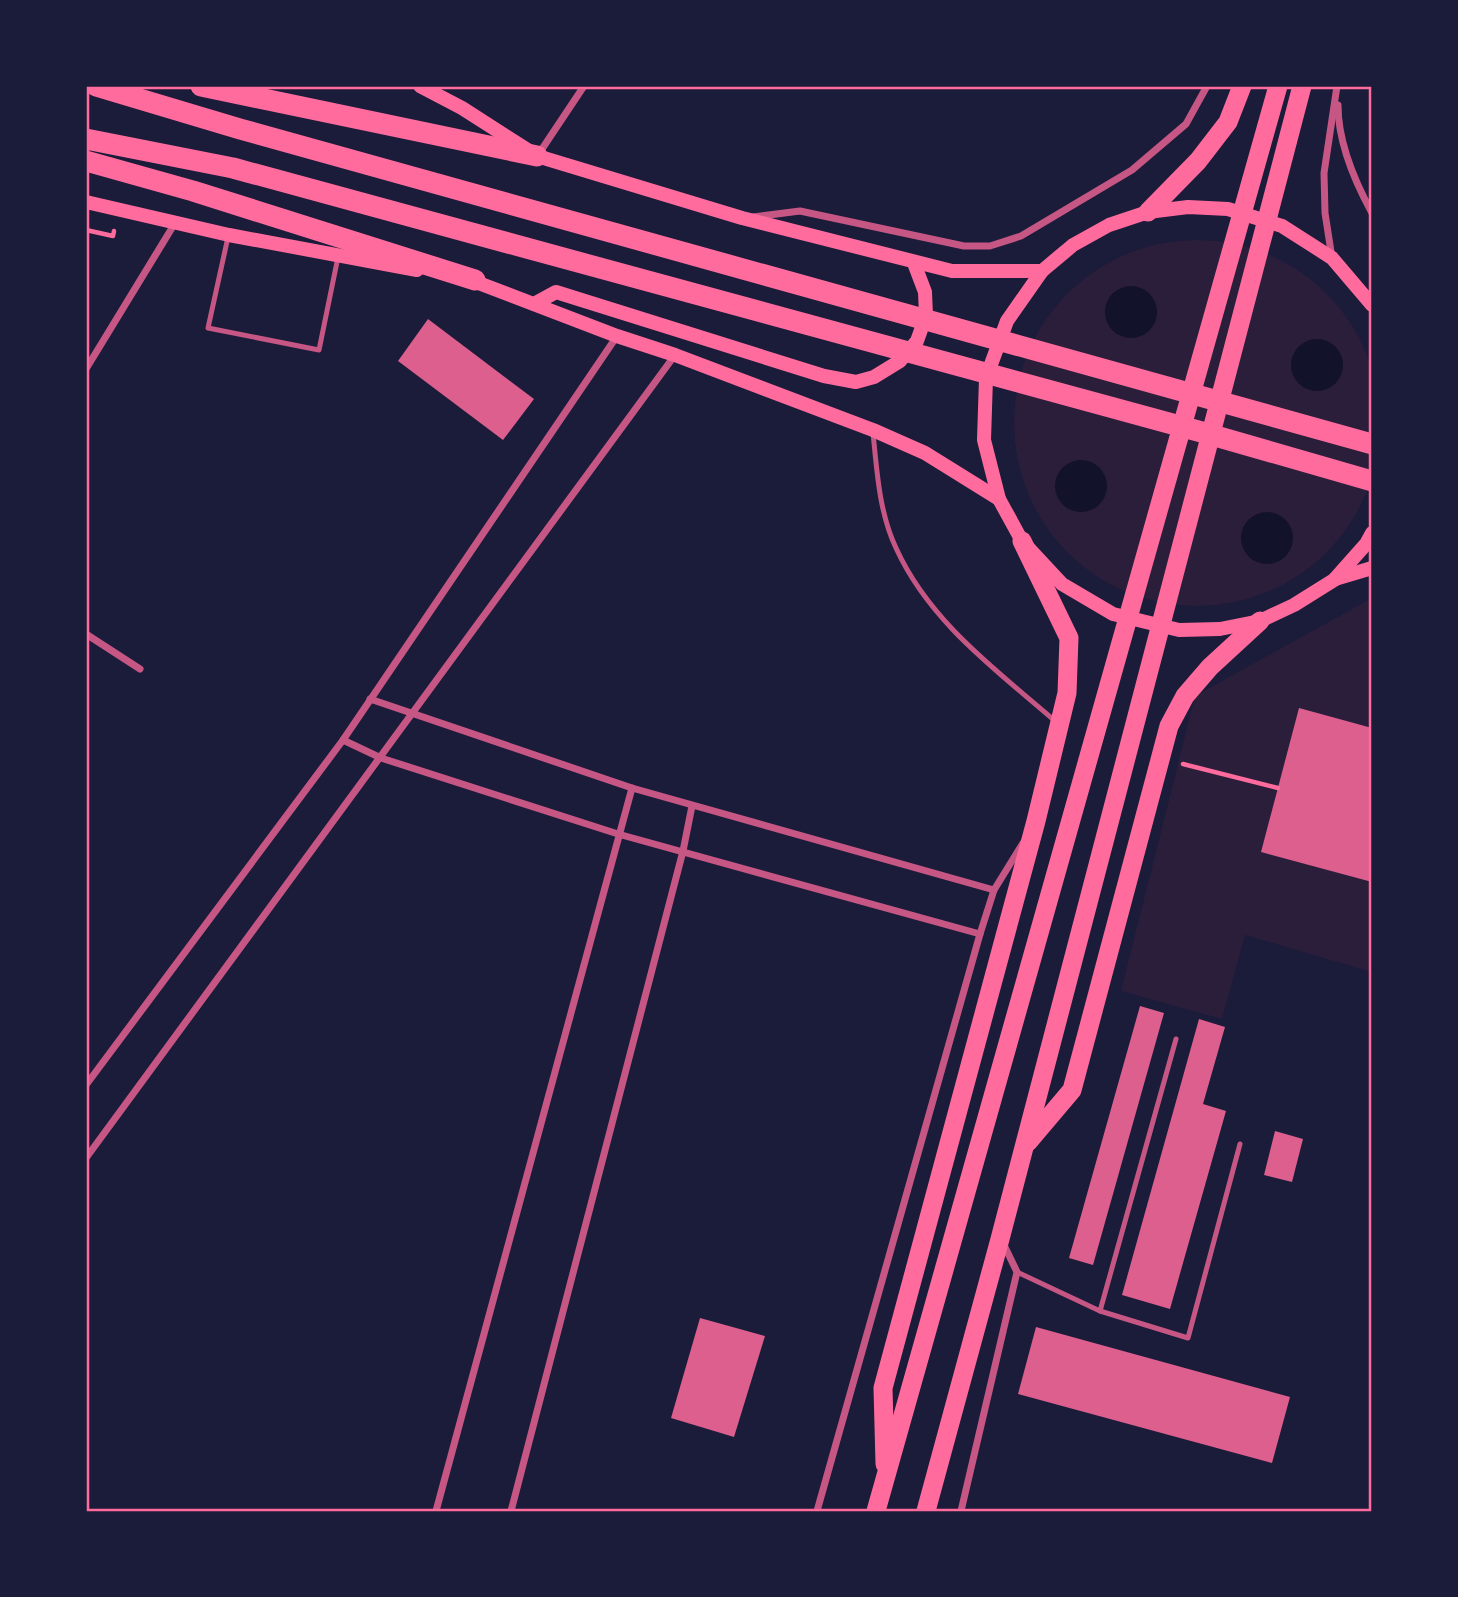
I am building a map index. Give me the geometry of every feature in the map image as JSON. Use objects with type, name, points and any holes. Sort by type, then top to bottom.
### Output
[{"type":"highway","points":[[96,86],[240,129],[1372,444]]},
{"type":"highway","points":[[201,86],[537,156]]},
{"type":"highway","points":[[1148,212],[1198,161],[1228,122],[1242,86]]},
{"type":"highway","points":[[876,1511],[1278,86]]},
{"type":"highway","points":[[926,1511],[1025,1145],[1302,86]]},
{"type":"highway","points":[[86,139],[233,168],[1185,427],[1372,481]]},
{"type":"highway","points":[[86,161],[193,191],[475,280]]},
{"type":"highway","points":[[885,1484],[883,1388],[1036,821],[1067,693],[1069,638],[1022,541]]},
{"type":"highway","points":[[1025,1145],[1072,1090],[1169,726],[1185,696],[1210,667],[1260,621]]},
{"type":"main road","points":[[420,86],[462,108],[537,156],[742,218],[952,271],[1042,271]]},
{"type":"main road","points":[[86,202],[338,257],[475,280],[617,336],[873,429],[925,453],[999,499]]},
{"type":"main road","points":[[1372,305],[1332,258],[1282,226],[1228,209],[1188,207],[1148,212],[1109,225],[1073,245],[1042,271],[1007,321],[986,378],[984,440],[999,499],[1022,541],[1062,584],[1113,614],[1179,630],[1220,629],[1260,621],[1294,605],[1334,580],[1372,568]]},
{"type":"main road","points":[[534,304],[556,292],[824,376],[856,382],[874,377],[900,362],[917,341],[926,316],[925,292],[914,262]]},
{"type":"main road","points":[[1334,580],[1366,544],[1372,533]]},
{"type":"street","points":[[537,156],[584,86]]},
{"type":"street","points":[[742,218],[800,211],[964,246],[990,246],[1021,236],[1132,170],[1186,124],[1207,86]]},
{"type":"street","points":[[1337,86],[1338,123],[1359,189],[1372,213]]},
{"type":"street","points":[[1332,258],[1325,214],[1324,173],[1337,86]]},
{"type":"street","points":[[86,369],[175,222]]},
{"type":"street","points":[[86,1085],[343,740],[617,336]]},
{"type":"street","points":[[86,1158],[674,355]]},
{"type":"street","points":[[86,634],[140,669]]},
{"type":"street","points":[[370,699],[632,788],[994,890]]},
{"type":"street","points":[[343,740],[380,758],[618,834],[980,934]]},
{"type":"street","points":[[436,1511],[632,788]]},
{"type":"street","points":[[511,1511],[683,852],[692,806]]},
{"type":"street","points":[[817,1511],[980,934],[994,890],[1036,821]]},
{"type":"street","points":[[961,1511],[1017,1272],[1000,1239]]},
{"type":"lane","points":[[229,235],[208,328],[319,350],[338,257]]},
{"type":"lane","points":[[873,429],[878,490],[895,547],[931,606],[977,654],[1060,725]]},
{"type":"lane","points":[[1100,1311],[1176,1039]]},
{"type":"lane","points":[[1017,1272],[1100,1311],[1188,1338],[1240,1144]]},
{"type":"path","points":[[86,230],[113,236]]},
{"type":"path","points":[[1162,758],[1278,788]]},
{"type":"shaded area","points":[[1197,240],[1233,243],[1267,254],[1299,271],[1327,293],[1349,321],[1366,353],[1377,387],[1380,423],[1377,459],[1366,493],[1349,525],[1327,553],[1299,575],[1267,592],[1233,603],[1197,606],[1161,603],[1127,592],[1095,575],[1067,553],[1045,525],[1028,493],[1017,459],[1014,423],[1017,387],[1028,353],[1045,321],[1067,293],[1095,271],[1127,254],[1161,243]]},
{"type":"shaded area","points":[[1131,286],[1150,293],[1157,312],[1150,331],[1131,338],[1112,331],[1105,312],[1112,293]]},
{"type":"shaded area","points":[[1317,339],[1336,346],[1343,365],[1336,384],[1317,391],[1298,384],[1291,365],[1298,346]]},
{"type":"shaded area","points":[[1081,460],[1091,462],[1099,468],[1105,476],[1105,496],[1099,504],[1091,510],[1081,512],[1071,510],[1063,504],[1057,496],[1055,486],[1057,476],[1063,468],[1071,462]]},
{"type":"shaded area","points":[[1267,512],[1286,519],[1293,538],[1286,557],[1267,564],[1248,557],[1241,538],[1248,519]]},
{"type":"shaded area","points":[[1372,598],[1372,972],[1245,935],[1222,1019],[1121,991],[1195,696]]},
{"type":"building","points":[[428,319],[534,399],[503,440],[398,361]]},
{"type":"building","points":[[1299,708],[1372,728],[1372,882],[1261,852]]},
{"type":"building","points":[[1140,1006],[1164,1013],[1093,1265],[1069,1258]]},
{"type":"building","points":[[1199,1019],[1225,1027],[1203,1104],[1226,1111],[1170,1309],[1122,1295]]},
{"type":"building","points":[[1275,1131],[1303,1139],[1292,1182],[1264,1175]]},
{"type":"building","points":[[700,1318],[765,1336],[734,1437],[671,1418]]},
{"type":"building","points":[[1036,1327],[1290,1397],[1272,1463],[1018,1394]]}]
